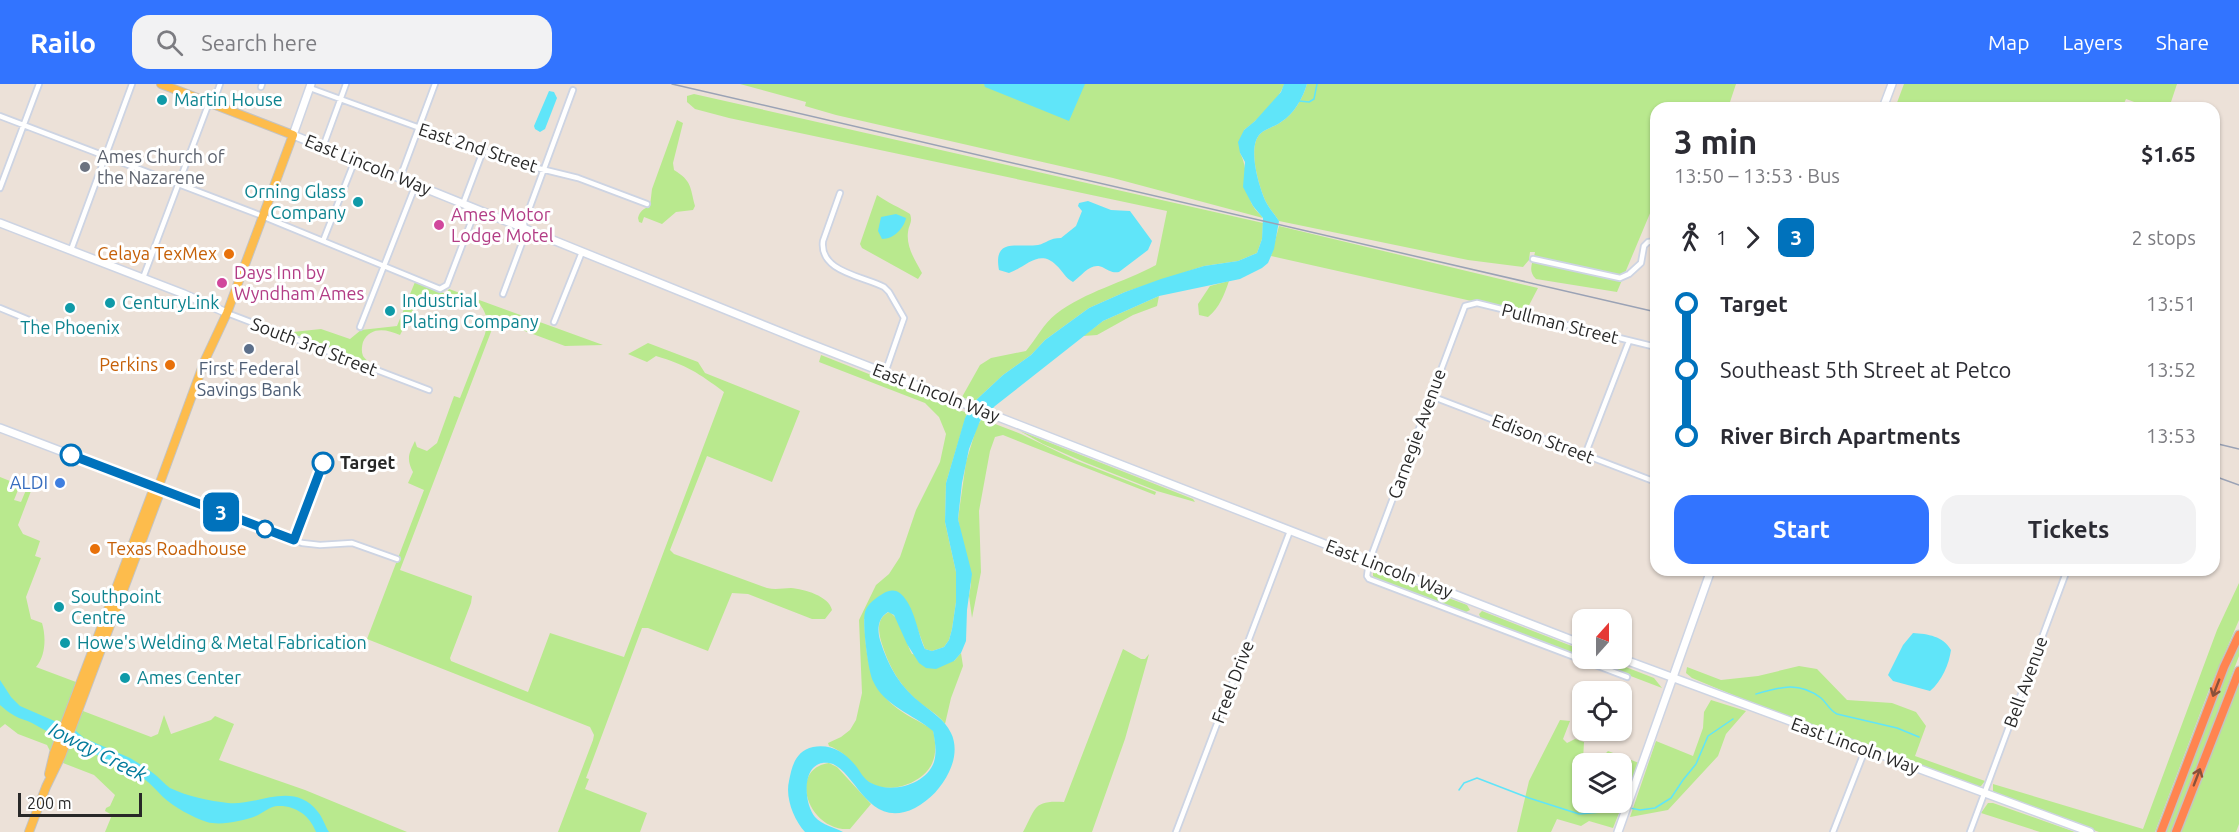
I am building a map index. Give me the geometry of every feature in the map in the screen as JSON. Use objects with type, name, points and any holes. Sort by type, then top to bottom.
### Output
[{"type":"highway","points":[[2161,832],[2224,667],[2239,635]]},
{"type":"highway","points":[[2176,832],[2239,671]]},
{"type":"main road","points":[[161,84],[293,135]]},
{"type":"main road","points":[[1884,102],[1892,84]]},
{"type":"main road","points":[[29,832],[159,495],[158,488],[205,360],[227,313],[310,86]]},
{"type":"main road","name":"East Lincoln Way","points":[[293,135],[885,373],[1572,640]]},
{"type":"main road","name":"South 3rd Street","points":[[0,223],[227,313]]},
{"type":"main road","points":[[0,428],[158,488]]},
{"type":"main road","points":[[1618,832],[1709,576]]},
{"type":"main road","name":"East Lincoln Way","points":[[1632,663],[2090,832]]},
{"type":"street","points":[[0,188],[39,84]]},
{"type":"street","points":[[71,250],[132,84]]},
{"type":"street","points":[[143,278],[207,108],[220,84]]},
{"type":"street","points":[[323,147],[346,84]]},
{"type":"street","points":[[400,178],[435,84]]},
{"type":"street","name":"East 2nd Street","points":[[310,86],[483,151],[579,178],[647,204]]},
{"type":"street","points":[[503,294],[525,235],[524,222],[573,90]]},
{"type":"street","points":[[0,116],[262,217],[440,289],[447,285],[476,209]]},
{"type":"street","points":[[463,204],[483,151]]},
{"type":"street","points":[[323,242],[355,160]]},
{"type":"street","points":[[360,327],[416,184]]},
{"type":"street","points":[[840,193],[823,241],[822,247],[826,259],[837,267],[884,287],[904,318],[885,373]]},
{"type":"street","points":[[1533,259],[1620,278],[1629,274],[1641,263],[1644,246],[1650,242]]},
{"type":"street","points":[[554,322],[582,252]]},
{"type":"street","name":"Pullman Street","points":[[1465,306],[1477,303],[1650,345]]},
{"type":"street","name":"Carnegie Avenue","points":[[1369,562],[1465,306]]},
{"type":"street","points":[[0,308],[34,322]]},
{"type":"street","name":"South 3rd Street","points":[[227,313],[429,390]]},
{"type":"street","points":[[1585,455],[1629,340]]},
{"type":"street","name":"Edison Street","points":[[1431,396],[1650,480]]},
{"type":"street","points":[[158,488],[302,543],[320,545],[352,543],[397,559]]},
{"type":"street","name":"Freel Drive","points":[[1176,832],[1290,531]]},
{"type":"street","points":[[1369,562],[1367,576],[1369,579],[1627,676]]},
{"type":"street","name":"Bell Avenue","points":[[1970,832],[2065,576]]},
{"type":"street","points":[[1833,832],[1865,750]]},
{"type":"green space","points":[[740,84],[1284,85],[1267,110],[1244,130],[1240,153],[1245,166],[1250,200],[1263,218],[1113,178],[836,115],[805,106],[806,102]]},
{"type":"green space","points":[[1307,84],[1736,84],[1730,102],[1650,102],[1650,213],[1617,292],[1536,279],[1531,269],[1535,252],[1530,252],[1529,260],[1523,267],[1468,260],[1279,221],[1267,204],[1260,187],[1254,148],[1260,134],[1286,119],[1300,100]]},
{"type":"green space","points":[[1904,84],[2177,84],[2171,102],[2134,102],[2126,99],[2125,102],[1897,102]]},
{"type":"green space","points":[[694,94],[1263,223],[1262,239],[1257,253],[1238,261],[1204,266],[1125,292],[1089,308],[1045,340],[1031,355],[1003,375],[974,402],[962,397],[980,365],[991,358],[1026,351],[1048,322],[1068,306],[1156,265],[1167,211],[729,118],[695,109],[687,102],[687,96]]},
{"type":"green space","points":[[677,120],[683,123],[673,163],[674,170],[687,181],[695,206],[693,210],[676,212],[662,224],[644,217],[642,223],[639,222],[641,212],[650,206],[652,189]]},
{"type":"green space","points":[[877,195],[910,214],[908,243],[922,273],[918,279],[862,248],[860,244]]},
{"type":"green space","points":[[1279,226],[1538,288],[1525,313],[1271,256]]},
{"type":"green space","points":[[1229,281],[1216,309],[1208,317],[1199,315],[1198,304],[1210,286]]},
{"type":"green space","points":[[415,282],[446,294],[449,289],[603,345],[565,346],[503,323],[494,324],[400,570],[472,596],[450,658],[451,661],[528,692],[550,633],[624,657],[724,392],[684,366],[656,356],[647,362],[628,354],[648,343],[698,362],[705,373],[800,411],[772,482],[707,456],[670,550],[674,554],[767,588],[791,588],[809,592],[821,597],[832,610],[825,619],[812,619],[748,594],[732,593],[708,651],[648,628],[642,628],[586,778],[589,779],[585,789],[647,813],[640,832],[558,832],[593,740],[594,735],[590,727],[367,639],[424,490],[408,483],[413,472],[409,460],[411,449],[415,441],[417,447],[427,451],[437,443],[454,396],[460,398],[485,334],[486,317],[476,302],[465,302],[441,308],[418,300],[400,335],[379,330],[366,337],[362,345],[363,356],[377,367],[295,336],[293,332],[321,329],[350,339],[361,330],[397,326]]},
{"type":"green space","points":[[1159,296],[1157,306],[1133,315],[1097,335],[1083,336],[1103,321]]},
{"type":"green space","points":[[821,355],[967,413],[946,483],[945,522],[956,572],[956,602],[949,640],[944,647],[932,651],[925,649],[909,606],[864,619],[867,654],[878,687],[897,709],[933,730],[935,755],[931,766],[922,776],[900,787],[884,788],[869,782],[844,755],[828,743],[850,730],[856,720],[862,693],[859,620],[876,585],[889,574],[900,557],[916,510],[940,462],[946,434],[939,417],[925,403],[819,362]]},
{"type":"green space","points":[[982,419],[1021,434],[1075,460],[1156,492],[1155,495],[1003,435],[995,437],[990,451],[979,511],[981,572],[972,618],[969,596],[971,584],[958,519],[966,462],[977,426]]},
{"type":"green space","points":[[1020,431],[1193,499],[1195,502],[1157,491],[1084,462]]},
{"type":"green space","points":[[0,477],[20,485],[14,500],[21,502],[26,490],[31,491],[18,525],[23,534],[40,541],[35,556],[41,558],[26,597],[31,619],[42,623],[44,634],[42,657],[36,667],[76,682],[64,714],[79,720],[83,711],[151,737],[158,734],[164,715],[171,734],[211,720],[215,716],[234,724],[219,760],[305,790],[407,832],[105,832],[112,815],[105,811],[115,795],[94,775],[63,763],[65,757],[50,751],[47,745],[18,734],[5,724],[0,728]]},
{"type":"green space","points":[[1373,571],[1467,605],[1470,610],[1464,613],[1375,579]]},
{"type":"green space","points":[[2239,583],[2239,620],[2209,690],[2155,832],[2099,832],[1997,795],[1993,791],[1993,784],[2143,829],[2217,630]]},
{"type":"green space","points":[[1482,611],[1572,646],[1572,653],[1481,619],[1479,614]]},
{"type":"green space","points":[[889,612],[900,625],[912,654],[954,661],[961,653],[963,666],[951,698],[945,724],[913,696],[891,667],[881,641],[879,628],[882,617]]},
{"type":"green space","points":[[2239,642],[2239,656],[2172,832],[2165,832],[2225,672]]},
{"type":"green space","points":[[1123,649],[1141,659],[1145,659],[1149,654],[1125,739],[1092,832],[1023,832],[1034,811],[1041,804],[1064,802]]},
{"type":"green space","points":[[1799,666],[1817,669],[1847,700],[1892,703],[1916,712],[1926,726],[1915,756],[1985,781],[1981,786],[1973,786],[1796,721],[1692,678],[1686,673],[1687,667],[1721,680],[1758,676]]},
{"type":"green space","points":[[1612,669],[1631,669],[1654,678],[1662,688]]},
{"type":"green space","points":[[2239,677],[2239,824],[2236,832],[2181,832]]},
{"type":"green space","points":[[1711,700],[1746,711],[1726,734],[1718,756],[1668,810],[1630,817],[1656,741],[1693,756],[1703,728],[1704,712]]},
{"type":"green space","points":[[1560,720],[1570,721],[1563,739],[1567,743],[1572,740],[1584,742],[1583,753],[1572,753],[1572,813],[1619,813],[1613,828],[1589,821],[1581,826],[1557,819],[1551,832],[1517,832],[1529,781]]},
{"type":"green space","points":[[1632,760],[1639,763],[1632,780]]},
{"type":"green space","points":[[829,763],[837,767],[871,804],[850,829],[835,827],[823,821],[814,811],[808,799],[806,787],[809,776],[816,768]]},
{"type":"green space","points":[[1988,803],[2075,832],[2040,832],[1981,813]]},
{"type":"water","points":[[984,84],[1085,84],[1069,121],[985,87]]},
{"type":"water","points":[[1284,84],[1307,84],[1294,110],[1279,124],[1260,134],[1254,148],[1260,187],[1267,204],[1279,221],[1274,249],[1268,263],[1240,279],[1159,296],[1103,321],[995,406],[980,421],[969,449],[962,483],[958,519],[972,574],[966,641],[961,653],[954,661],[936,669],[926,668],[919,663],[907,644],[894,615],[888,612],[880,621],[880,640],[896,675],[914,697],[942,720],[953,738],[954,758],[943,783],[931,797],[915,808],[899,813],[885,812],[864,796],[838,767],[829,763],[820,764],[813,768],[809,775],[808,802],[815,817],[843,832],[805,832],[791,808],[788,788],[796,760],[807,749],[820,746],[837,750],[851,761],[869,781],[888,788],[916,782],[924,777],[934,762],[936,750],[933,731],[884,697],[873,681],[867,658],[864,618],[866,609],[878,597],[890,591],[899,592],[910,606],[925,649],[932,651],[944,647],[949,640],[956,602],[956,572],[945,522],[946,483],[965,418],[974,402],[1003,375],[1031,355],[1045,340],[1089,308],[1161,279],[1204,266],[1238,261],[1257,253],[1262,239],[1263,218],[1253,206],[1243,187],[1245,162],[1238,142],[1244,130],[1281,92]]},
{"type":"water","points":[[549,91],[554,92],[557,98],[545,129],[540,132],[534,126]]},
{"type":"water","points":[[1088,201],[1111,210],[1130,211],[1152,241],[1148,250],[1119,272],[1095,266],[1073,282],[1050,260],[1044,258],[1032,261],[1009,273],[999,270],[998,260],[1003,248],[1038,245],[1061,238],[1076,226],[1082,211],[1078,206],[1079,203]]},
{"type":"water","points":[[896,214],[906,218],[903,226],[894,235],[882,239],[878,231],[881,217]]},
{"type":"water","points":[[1913,633],[1930,635],[1939,639],[1951,650],[1944,672],[1930,691],[1893,681],[1888,675],[1903,645]]},
{"type":"water","name":"Ioway Creek","points":[[0,680],[20,706],[75,730],[84,738],[130,758],[170,788],[198,798],[228,803],[287,796],[298,798],[318,812],[329,832],[316,832],[306,816],[284,806],[274,807],[245,820],[231,822],[212,823],[195,817],[167,801],[143,778],[9,712],[0,705]]},
{"type":"waterway","points":[[1299,101],[1309,102],[1314,99],[1317,84]]},
{"type":"waterway","points":[[1756,694],[1789,687],[1805,689],[1821,698],[1837,714],[1897,728],[1919,737]]},
{"type":"waterway","points":[[1632,808],[1655,808],[1671,798],[1696,764],[1708,736],[1733,719]]},
{"type":"waterway","points":[[1459,790],[1464,783],[1477,778],[1572,812]]},
{"type":"waterway","points":[[1576,813],[1590,813]]},
{"type":"railway","points":[[672,84],[1650,311]]},
{"type":"railway","points":[[2220,444],[2239,449]]},
{"type":"railway","points":[[2220,478],[2239,485]]},
{"type":"bus line","name":"3","points":[[71,455],[294,540],[323,463]]},
{"type":"place","name":"Martin House","points":[[162,100]]},
{"type":"place","name":"Ames Church of the Nazarene","points":[[85,167]]},
{"type":"place","name":"Orning Glass Company","points":[[358,202]]},
{"type":"place","name":"Ames Motor Lodge Motel","points":[[439,225]]},
{"type":"place","name":"Celaya TexMex","points":[[229,254]]},
{"type":"place","name":"Days Inn by Wyndham Ames","points":[[222,283]]},
{"type":"place","name":"CenturyLink","points":[[110,303]]},
{"type":"place","name":"The Phoenix","points":[[70,308]]},
{"type":"place","name":"Industrial Plating Company","points":[[390,311]]},
{"type":"place","name":"First Federal Savings Bank","points":[[249,349]]},
{"type":"place","name":"Perkins","points":[[170,365]]},
{"type":"place","name":"Target","points":[[323,463]]},
{"type":"place","name":"ALDI","points":[[60,483]]},
{"type":"place","name":"Texas Roadhouse","points":[[95,549]]},
{"type":"place","name":"Southpoint Centre","points":[[59,607]]},
{"type":"place","name":"Howe's Welding & Metal Fabrication","points":[[65,643]]},
{"type":"place","name":"Ames Center","points":[[125,678]]}]
